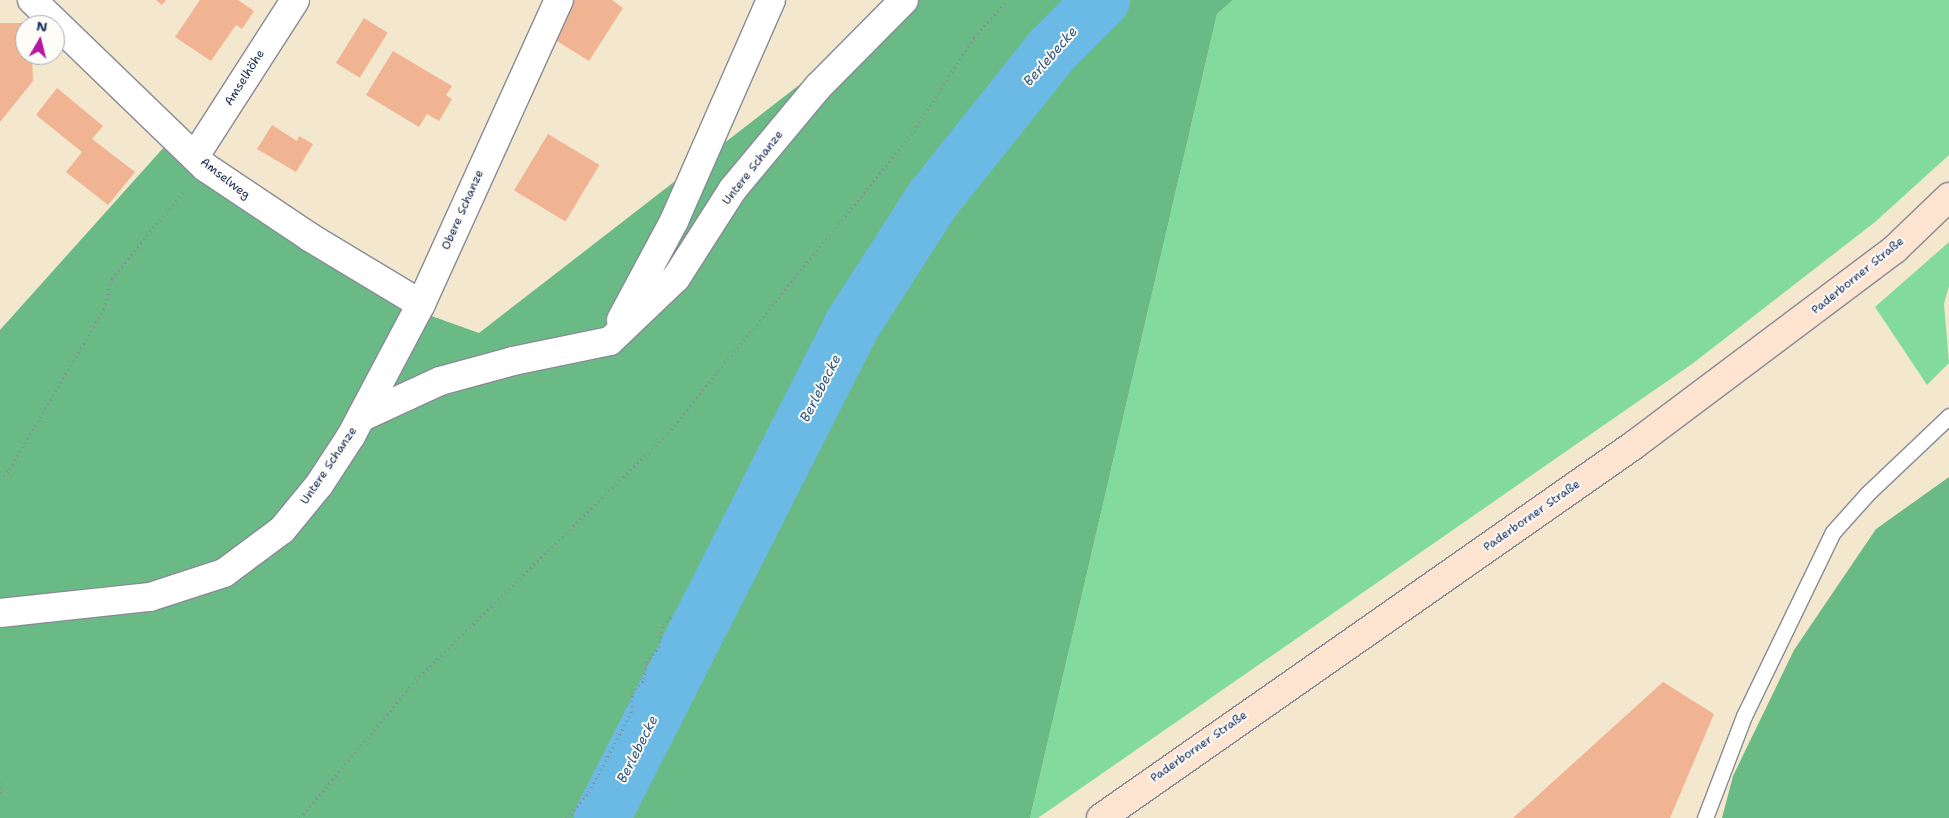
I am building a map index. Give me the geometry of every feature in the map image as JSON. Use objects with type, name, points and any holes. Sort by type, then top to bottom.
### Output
[{"type":"main road","name":"Paderborner Straße","points":[[1101,818],[1642,439],[1895,249],[1949,197]]},
{"type":"street","name":"Amselweg","points":[[32,0],[200,161],[311,238],[421,304]]},
{"type":"street","name":"Amselhöhe","points":[[200,161],[294,0]]},
{"type":"street","name":"Obere Schanze","points":[[362,417],[421,304],[558,0]]},
{"type":"street","points":[[610,341],[674,221],[771,0]]},
{"type":"street","name":"Untere Schanze","points":[[0,613],[150,597],[224,572],[282,530],[319,485],[362,417],[440,381],[513,361],[610,341],[676,278],[733,189],[818,86],[904,0]]},
{"type":"lane","points":[[1705,818],[1744,716],[1833,532],[1868,493],[1949,416]]},
{"type":"path","points":[[300,818],[416,680],[668,433],[914,132],[974,37],[1008,0]]},
{"type":"path","points":[[0,479],[10,469],[104,309],[112,278],[200,161]]},
{"type":"path","points":[[567,818],[589,792],[632,711],[632,693],[644,679],[646,662],[659,647],[663,625],[672,615]]},
{"type":"path","points":[[0,782],[0,793]]},
{"type":"green space","points":[[909,0],[1233,0],[1217,14],[1030,818],[0,818],[0,330],[165,146],[210,188],[409,308],[479,333]]},
{"type":"green space","points":[[1233,0],[1949,0],[1949,155],[1875,222],[1692,364],[1038,818],[1030,818],[1217,14]]},
{"type":"green space","points":[[1949,242],[1949,286],[1944,304],[1949,363],[1927,385],[1875,307]]},
{"type":"green space","points":[[1949,477],[1949,818],[1722,818],[1733,776],[1794,650],[1876,529]]},
{"type":"building","points":[[156,0],[166,0],[162,5]]},
{"type":"building","points":[[200,0],[238,0],[254,11],[242,29],[236,25],[211,61],[175,37]]},
{"type":"building","points":[[572,0],[612,0],[623,8],[589,61],[549,36]]},
{"type":"building","points":[[364,18],[388,33],[360,78],[336,63]]},
{"type":"building","points":[[0,23],[15,23],[15,65],[32,65],[33,81],[0,122]]},
{"type":"building","points":[[393,51],[452,86],[446,95],[452,99],[439,121],[427,114],[419,127],[366,95]]},
{"type":"building","points":[[57,88],[103,126],[92,139],[135,172],[108,205],[66,172],[82,152],[36,115]]},
{"type":"building","points":[[272,125],[297,141],[299,136],[313,144],[296,172],[257,149]]},
{"type":"building","points":[[548,134],[599,165],[565,221],[514,191]]},
{"type":"building","points":[[1663,682],[1714,714],[1670,818],[1513,818]]},
{"type":"waterway","name":"Berlebecke","points":[[602,818],[852,325],[933,199],[1052,50],[1102,0]]}]
